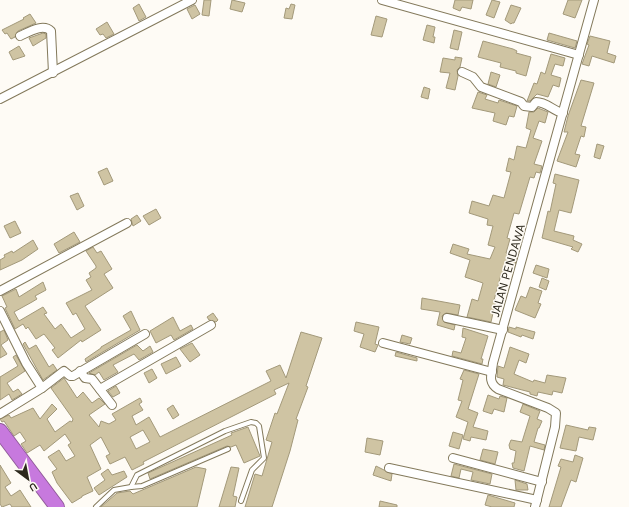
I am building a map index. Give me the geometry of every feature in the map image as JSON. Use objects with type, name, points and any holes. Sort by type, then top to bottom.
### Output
[{"type":"highway","points":[[0,431],[57,507]]},
{"type":"street","points":[[0,99],[192,0]]},
{"type":"street","points":[[382,0],[579,54]]},
{"type":"street","name":"JALAN PENDAWA","points":[[492,372],[493,363],[594,0]]},
{"type":"street","points":[[20,36],[40,28],[47,28],[51,31],[53,73]]},
{"type":"street","points":[[462,72],[473,77],[481,87],[521,102],[524,106],[532,107],[536,102],[542,102],[556,112],[563,113]]},
{"type":"street","points":[[0,291],[127,223]]},
{"type":"street","points":[[0,311],[26,363],[42,388]]},
{"type":"street","points":[[447,318],[503,330]]},
{"type":"street","points":[[100,389],[211,325]]},
{"type":"street","points":[[0,414],[42,388],[64,371],[71,377],[145,334]]},
{"type":"street","points":[[383,343],[492,372],[491,381],[494,386],[548,408],[556,413],[555,427],[536,504],[389,468]]},
{"type":"street","points":[[80,371],[85,378],[92,379],[112,405]]},
{"type":"street","points":[[452,458],[542,482]]},
{"type":"lane","points":[[131,487],[137,475],[225,431],[251,422],[256,423],[259,426],[264,455],[262,460],[252,470],[241,501]]},
{"type":"lane","points":[[96,507],[114,490],[142,486],[228,449]]},
{"type":"building","points":[[204,0],[211,0],[209,16],[202,15]]},
{"type":"building","points":[[232,0],[245,3],[242,12],[230,9]]},
{"type":"building","points":[[455,0],[473,0],[471,9],[462,7],[460,11],[453,8]]},
{"type":"building","points":[[492,0],[500,2],[494,18],[486,15]]},
{"type":"building","points":[[568,0],[582,0],[575,18],[563,14]]},
{"type":"building","points":[[139,4],[146,17],[139,21],[133,8]]},
{"type":"building","points":[[291,4],[295,5],[292,19],[284,18],[286,8],[289,9]]},
{"type":"building","points":[[195,5],[200,14],[192,19],[187,9]]},
{"type":"building","points":[[511,5],[521,8],[514,23],[511,24],[505,20]]},
{"type":"building","points":[[30,14],[36,23],[18,31],[15,37],[11,39],[7,33],[5,34],[2,30],[24,19],[23,18]]},
{"type":"building","points":[[376,16],[387,19],[382,37],[371,35]]},
{"type":"building","points":[[107,22],[114,34],[106,38],[103,34],[100,35],[96,29]]},
{"type":"building","points":[[427,25],[435,27],[433,37],[435,37],[434,43],[423,40]]},
{"type":"building","points":[[454,30],[462,32],[458,50],[450,48]]},
{"type":"building","points":[[43,33],[46,34],[46,38],[33,46],[29,38]]},
{"type":"building","points":[[549,33],[577,41],[575,48],[547,40]]},
{"type":"building","points":[[590,36],[610,41],[607,53],[616,56],[614,63],[592,56],[589,66],[582,64],[589,45],[587,44]]},
{"type":"building","points":[[483,41],[513,49],[517,51],[516,53],[531,57],[526,76],[516,73],[516,71],[500,67],[501,63],[478,57]]},
{"type":"building","points":[[19,46],[25,56],[13,60],[9,52]]},
{"type":"building","points":[[551,54],[565,58],[563,66],[555,64],[551,75],[561,78],[559,87],[553,85],[548,97],[537,94],[530,101],[527,101],[534,83],[537,84],[541,72],[545,74]]},
{"type":"building","points":[[455,57],[462,58],[460,67],[457,70],[458,76],[455,90],[446,88],[450,73],[440,72],[443,58],[455,60]]},
{"type":"building","points":[[491,72],[500,75],[496,87],[488,84]]},
{"type":"building","points":[[581,80],[594,83],[581,126],[586,127],[584,137],[581,136],[575,154],[580,155],[576,167],[557,161],[568,132],[564,132]]},
{"type":"building","points":[[424,87],[430,89],[428,99],[421,97]]},
{"type":"building","points":[[478,92],[487,95],[485,99],[498,103],[499,100],[517,106],[514,117],[509,116],[506,125],[493,121],[495,113],[472,108]]},
{"type":"building","points":[[538,108],[548,112],[545,123],[539,121],[533,138],[542,141],[534,164],[542,166],[540,173],[536,172],[534,178],[530,177],[519,214],[514,213],[507,238],[510,239],[506,253],[517,257],[514,268],[510,267],[506,277],[501,275],[494,300],[496,300],[491,322],[467,317],[472,299],[478,301],[483,283],[465,277],[470,260],[450,253],[453,244],[469,249],[467,254],[490,259],[495,247],[488,245],[493,226],[487,225],[488,219],[469,213],[472,201],[489,206],[493,195],[504,198],[511,172],[506,171],[509,158],[514,160],[517,146],[526,148],[531,130],[526,128],[529,112],[534,112]]},
{"type":"building","points":[[597,144],[604,146],[600,159],[594,157]]},
{"type":"building","points":[[107,168],[113,181],[104,185],[98,172]]},
{"type":"building","points":[[555,174],[579,180],[571,213],[559,210],[554,231],[574,236],[573,240],[582,244],[578,252],[571,249],[573,247],[542,238],[548,211],[550,212],[556,184],[553,183]]},
{"type":"building","points":[[78,193],[84,206],[77,210],[70,196]]},
{"type":"building","points":[[156,209],[161,218],[149,225],[143,216]]},
{"type":"building","points":[[137,215],[141,221],[133,226],[131,219]]},
{"type":"building","points":[[15,221],[21,233],[10,238],[4,226]]},
{"type":"building","points":[[74,232],[80,242],[59,253],[54,244]]},
{"type":"building","points":[[33,240],[38,249],[22,260],[0,270],[0,260],[5,257],[4,255],[12,251],[13,253]]},
{"type":"building","points":[[93,247],[97,253],[101,251],[112,269],[104,274],[113,288],[85,306],[101,330],[82,342],[81,340],[58,358],[52,350],[55,348],[44,334],[36,339],[28,327],[26,329],[23,324],[15,329],[5,308],[7,307],[2,296],[16,289],[19,297],[43,282],[46,290],[35,296],[37,299],[14,312],[19,321],[43,307],[47,313],[44,314],[55,329],[61,324],[71,338],[85,329],[76,313],[73,315],[66,303],[92,290],[86,280],[91,277],[89,273],[96,268],[96,266],[86,251]]},
{"type":"building","points":[[536,265],[549,269],[547,278],[533,273]]},
{"type":"building","points":[[542,278],[549,281],[546,290],[539,287]]},
{"type":"building","points":[[530,287],[542,291],[538,303],[541,304],[535,318],[515,310],[521,296],[526,298]]},
{"type":"building","points":[[422,298],[460,305],[458,315],[446,313],[442,316],[444,322],[455,325],[454,330],[437,325],[440,312],[421,309]]},
{"type":"building","points":[[131,311],[140,330],[86,362],[85,359],[101,347],[131,330],[123,316]]},
{"type":"building","points":[[213,313],[218,320],[216,322],[209,320],[207,317]]},
{"type":"building","points":[[173,317],[180,331],[191,325],[193,329],[174,340],[171,335],[156,343],[150,331]]},
{"type":"building","points":[[356,322],[379,327],[375,344],[378,345],[375,352],[360,347],[364,334],[354,331]]},
{"type":"building","points":[[509,327],[516,329],[516,327],[535,332],[533,339],[522,335],[521,337],[508,332]]},
{"type":"building","points":[[463,328],[488,336],[481,359],[483,359],[482,364],[452,356],[453,351],[461,353],[466,338],[462,337]]},
{"type":"building","points":[[4,330],[8,340],[1,345],[7,354],[0,358],[0,332]]},
{"type":"building","points":[[301,332],[322,338],[306,386],[308,387],[296,419],[298,420],[290,451],[272,507],[245,507],[255,474],[262,476],[272,442],[266,440],[275,413],[277,414],[289,383],[274,390],[276,394],[143,462],[144,464],[132,470],[125,457],[110,464],[106,456],[110,454],[101,437],[90,445],[101,469],[87,477],[93,491],[72,503],[57,483],[52,472],[57,469],[48,457],[59,450],[66,461],[75,456],[68,445],[71,443],[65,434],[44,451],[40,445],[27,453],[21,444],[26,441],[20,432],[14,436],[4,421],[2,422],[0,419],[9,415],[11,418],[33,408],[40,419],[52,404],[57,409],[47,419],[55,432],[70,421],[72,422],[73,419],[51,388],[64,378],[77,398],[83,392],[92,403],[99,398],[105,404],[89,415],[99,427],[101,421],[109,424],[116,420],[112,414],[140,398],[142,402],[139,404],[143,410],[132,416],[136,425],[149,417],[160,437],[271,381],[266,371],[280,365],[286,378]],"holes":[[[143,430],[150,442],[136,449],[130,437]]]},
{"type":"building","points":[[402,335],[412,338],[410,344],[400,342]]},
{"type":"building","points":[[25,342],[29,349],[36,345],[49,367],[53,364],[57,370],[43,380],[23,344]]},
{"type":"building","points":[[192,343],[200,355],[190,362],[180,349]]},
{"type":"building","points":[[137,345],[143,351],[150,346],[153,352],[139,360],[134,354],[113,365],[118,372],[104,380],[99,372],[95,375],[89,373]]},
{"type":"building","points":[[510,347],[529,354],[526,363],[519,360],[514,374],[533,382],[534,380],[545,383],[547,375],[566,378],[562,393],[553,391],[552,395],[538,392],[537,396],[530,394],[530,392],[503,385],[504,379],[497,377],[498,366],[504,368]]},
{"type":"building","points":[[396,352],[417,358],[417,361],[395,356]]},
{"type":"building","points":[[16,355],[25,371],[7,383],[13,392],[18,389],[22,394],[12,400],[9,394],[0,400],[0,377],[18,366],[13,357]]},
{"type":"building","points":[[176,357],[181,366],[166,374],[161,364]]},
{"type":"building","points":[[152,369],[157,378],[149,383],[144,373]]},
{"type":"building","points":[[464,370],[479,374],[468,409],[478,413],[473,427],[488,431],[486,440],[471,437],[470,441],[463,439],[468,422],[456,417],[462,401],[458,400],[463,380],[460,379]]},
{"type":"building","points":[[116,386],[120,393],[113,397],[108,391]]},
{"type":"building","points":[[488,395],[499,399],[500,396],[507,398],[504,412],[494,409],[492,414],[483,411]]},
{"type":"building","points":[[523,404],[540,411],[537,419],[542,421],[538,428],[534,442],[545,445],[544,450],[530,446],[524,471],[513,468],[512,463],[514,463],[516,451],[510,449],[509,445],[511,440],[522,442],[530,416],[520,412]]},
{"type":"building","points":[[173,405],[179,415],[173,419],[167,409]]},
{"type":"building","points":[[566,425],[588,430],[589,427],[596,428],[593,440],[579,437],[576,451],[560,448]]},
{"type":"building","points":[[248,427],[260,456],[244,463],[236,445],[231,447],[227,446],[150,479],[148,473],[232,435],[231,433]]},
{"type":"building","points":[[453,432],[463,435],[459,449],[449,446]]},
{"type":"building","points":[[367,438],[383,441],[380,455],[365,452]]},
{"type":"building","points":[[483,449],[498,452],[495,464],[480,460]]},
{"type":"building","points":[[575,455],[583,458],[576,482],[571,480],[561,507],[549,507],[561,467],[558,466],[561,459],[573,462]]},
{"type":"building","points":[[454,464],[492,474],[490,484],[471,480],[473,472],[461,469],[459,478],[451,476]]},
{"type":"building","points":[[0,465],[11,483],[5,487],[11,496],[20,490],[31,507],[12,507],[10,504],[2,507],[0,504]]},
{"type":"building","points":[[376,466],[392,474],[391,481],[373,475]]},
{"type":"building","points":[[196,467],[206,469],[197,507],[101,507],[117,493],[130,491],[133,494]]},
{"type":"building","points":[[231,467],[239,468],[233,496],[237,497],[235,507],[219,507]]},
{"type":"building","points":[[108,469],[112,475],[124,471],[127,477],[99,495],[94,488],[105,480],[101,474]]},
{"type":"building","points":[[515,480],[527,484],[528,490],[516,490]]},
{"type":"building","points":[[488,495],[515,503],[514,507],[492,507],[485,505]]},
{"type":"building","points":[[380,501],[397,505],[397,507],[379,507]]}]
